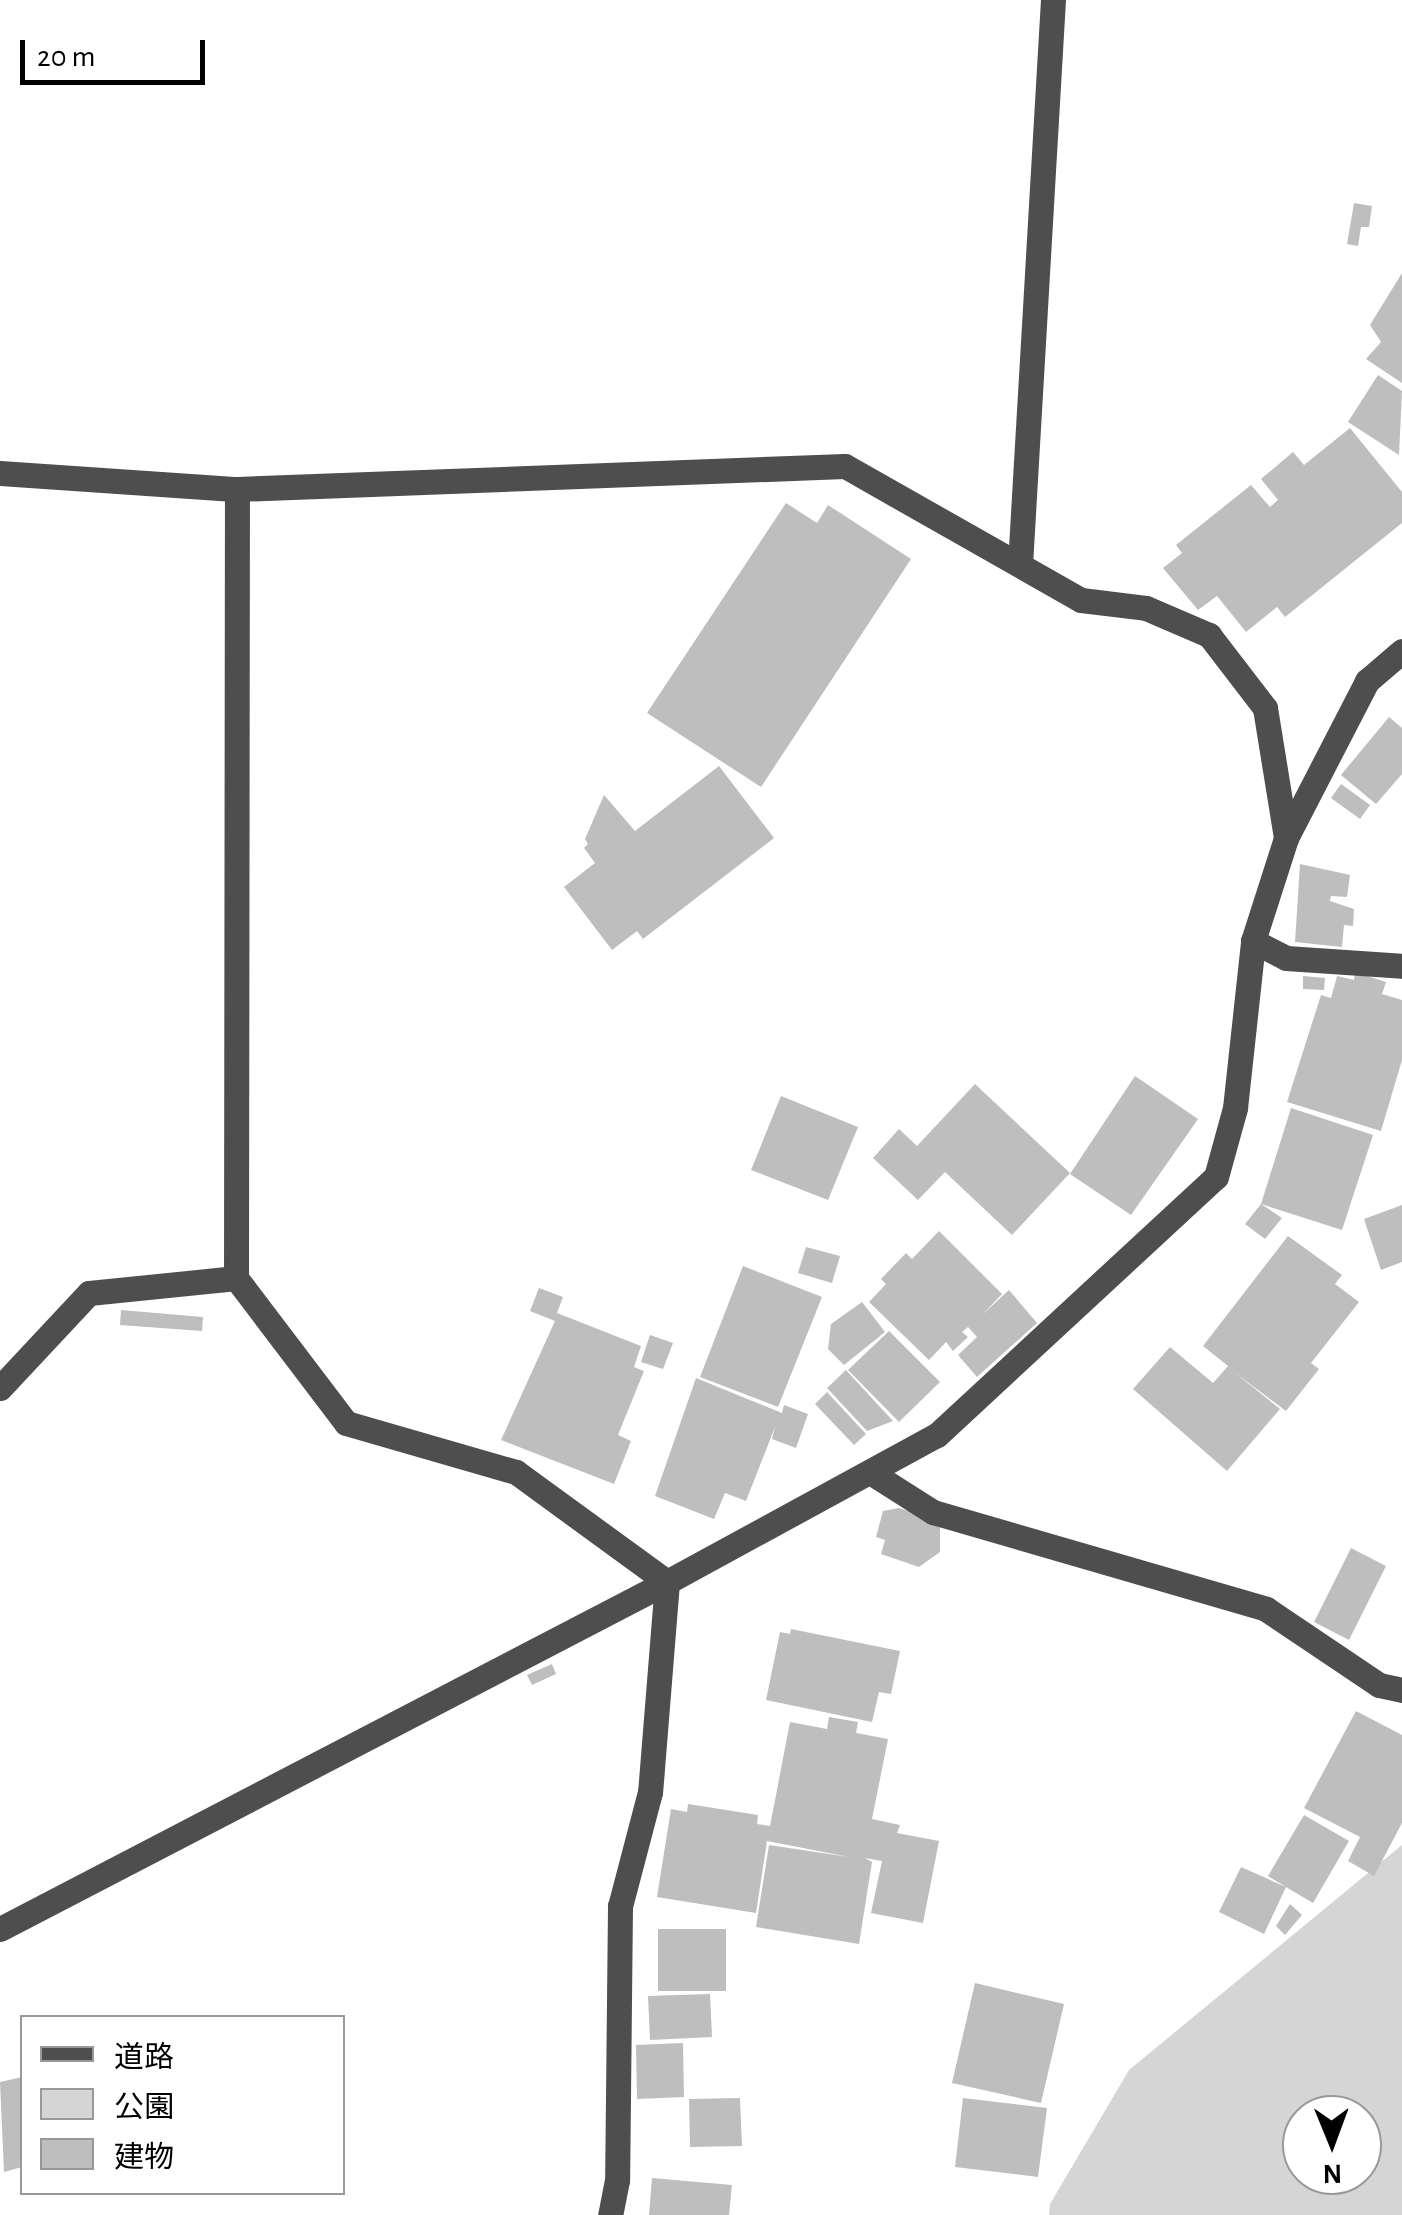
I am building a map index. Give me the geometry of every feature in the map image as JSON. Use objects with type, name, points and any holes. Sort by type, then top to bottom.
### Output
[{"type":"street","points":[[1020,565],[1052,0]]},
{"type":"street","points":[[0,473],[237,488],[845,466],[1081,600],[1146,608],[1209,635],[1264,708],[1286,838]]},
{"type":"street","points":[[237,488],[236,1278],[346,1423],[516,1472],[666,1582]]},
{"type":"street","points":[[0,1928],[666,1582],[937,1436],[1216,1177],[1235,1108],[1253,941],[1286,838],[1367,682],[1402,651]]},
{"type":"street","points":[[1253,941],[1286,958],[1402,966]]},
{"type":"street","points":[[0,1388],[89,1293],[236,1278]]},
{"type":"street","points":[[870,1472],[933,1512],[1266,1610],[1380,1686],[1402,1690]]},
{"type":"street","points":[[610,2215],[617,2180],[620,1906],[650,1792],[666,1582]]},
{"type":"green space","points":[[1402,1845],[1402,2215],[1049,2215],[1050,2204],[1129,2070]]},
{"type":"building","points":[[1354,203],[1372,206],[1369,227],[1361,227],[1358,246],[1347,244]]},
{"type":"building","points":[[1402,273],[1402,383],[1366,359],[1381,342],[1370,325]]},
{"type":"building","points":[[1378,375],[1402,391],[1399,455],[1348,422]]},
{"type":"building","points":[[1350,428],[1402,492],[1402,523],[1285,617],[1277,607],[1246,632],[1217,596],[1198,610],[1163,568],[1182,553],[1176,545],[1251,485],[1270,507],[1278,500],[1261,479],[1293,452],[1304,465]]},
{"type":"building","points":[[786,503],[817,523],[828,505],[911,559],[761,787],[647,713]]},
{"type":"building","points":[[1389,717],[1402,728],[1402,774],[1376,804],[1341,775]]},
{"type":"building","points":[[719,766],[774,838],[643,939],[637,931],[612,950],[564,887],[595,863],[584,848],[588,844],[585,839],[604,795],[635,831]]},
{"type":"building","points":[[1341,784],[1370,805],[1360,819],[1331,798]]},
{"type":"building","points":[[1300,864],[1350,875],[1347,897],[1331,896],[1330,901],[1354,909],[1353,926],[1344,925],[1342,947],[1295,942]]},
{"type":"building","points":[[1355,972],[1386,982],[1382,994],[1402,1000],[1402,1060],[1381,1131],[1287,1102],[1321,995],[1331,998],[1337,976],[1354,980]]},
{"type":"building","points":[[1303,976],[1325,978],[1324,990],[1303,989]]},
{"type":"building","points":[[1135,1076],[1198,1119],[1131,1215],[1070,1174]]},
{"type":"building","points":[[975,1084],[1070,1173],[1012,1235],[945,1172],[918,1200],[873,1158],[899,1129],[917,1146]]},
{"type":"building","points":[[781,1096],[858,1127],[828,1200],[751,1170]]},
{"type":"building","points":[[1291,1108],[1373,1135],[1342,1230],[1261,1204]]},
{"type":"building","points":[[1261,1204],[1282,1218],[1265,1239],[1245,1224]]},
{"type":"building","points":[[1402,1205],[1402,1262],[1381,1270],[1364,1219]]},
{"type":"building","points":[[939,1231],[1002,1294],[982,1315],[1009,1290],[1037,1323],[977,1377],[958,1355],[977,1337],[968,1327],[962,1332],[968,1337],[953,1351],[946,1342],[929,1360],[869,1302],[886,1284],[881,1279],[906,1253],[912,1259]]},
{"type":"building","points":[[1288,1236],[1342,1275],[1335,1284],[1359,1302],[1311,1363],[1319,1369],[1286,1411],[1234,1372],[1280,1409],[1227,1471],[1133,1389],[1170,1347],[1213,1383],[1228,1366],[1203,1346]]},
{"type":"building","points":[[806,1247],[840,1256],[832,1283],[798,1273]]},
{"type":"building","points":[[743,1266],[822,1297],[778,1407],[700,1377]]},
{"type":"building","points":[[539,1288],[563,1297],[557,1313],[641,1346],[634,1367],[644,1371],[618,1435],[631,1441],[614,1484],[501,1440],[555,1321],[530,1311]]},
{"type":"building","points":[[862,1302],[885,1332],[844,1365],[828,1349],[831,1324]]},
{"type":"building","points":[[121,1310],[203,1317],[202,1331],[120,1325]]},
{"type":"building","points":[[889,1331],[940,1382],[899,1422],[848,1370]]},
{"type":"building","points":[[650,1335],[673,1343],[663,1369],[641,1362]]},
{"type":"building","points":[[846,1370],[893,1421],[867,1431],[827,1388]]},
{"type":"building","points":[[696,1378],[782,1413],[784,1405],[808,1414],[796,1448],[772,1439],[775,1427],[746,1501],[725,1493],[714,1519],[655,1496]]},
{"type":"building","points":[[827,1392],[866,1434],[854,1445],[815,1404]]},
{"type":"building","points":[[899,1508],[940,1521],[940,1552],[919,1567],[881,1554],[885,1540],[876,1537],[883,1511]]},
{"type":"building","points":[[1351,1548],[1386,1566],[1349,1640],[1314,1622]]},
{"type":"building","points":[[791,1629],[900,1651],[891,1694],[879,1692],[872,1722],[766,1700],[780,1632],[790,1634]]},
{"type":"building","points":[[552,1664],[556,1674],[532,1685],[527,1675]]},
{"type":"building","points":[[1356,1711],[1402,1735],[1402,1823],[1374,1876],[1348,1861],[1360,1837],[1304,1808]]},
{"type":"building","points":[[829,1717],[858,1722],[856,1733],[888,1739],[872,1819],[900,1825],[897,1833],[939,1841],[923,1923],[871,1913],[882,1861],[865,1858],[872,1862],[859,1944],[756,1927],[769,1845],[849,1857],[767,1841],[756,1913],[657,1897],[671,1809],[687,1812],[688,1804],[758,1815],[757,1824],[770,1826],[790,1722],[827,1729]]},
{"type":"building","points":[[1304,1815],[1349,1841],[1313,1903],[1268,1876]]},
{"type":"building","points":[[1241,1867],[1286,1887],[1264,1934],[1219,1912]]},
{"type":"building","points":[[1290,1904],[1302,1915],[1285,1935],[1276,1926]]},
{"type":"building","points":[[658,1929],[726,1929],[726,1991],[658,1991]]},
{"type":"building","points":[[975,1983],[1064,2004],[1041,2103],[952,2083]]},
{"type":"building","points":[[710,1994],[712,2037],[650,2040],[648,1996]]},
{"type":"building","points":[[683,2043],[684,2097],[637,2099],[636,2045]]},
{"type":"building","points":[[20,2077],[20,2168],[4,2172],[0,2082]]},
{"type":"building","points":[[740,2098],[742,2146],[690,2147],[689,2099]]},
{"type":"building","points":[[963,2098],[1047,2108],[1038,2177],[955,2167]]},
{"type":"building","points":[[652,2178],[732,2185],[729,2215],[649,2215]]}]
